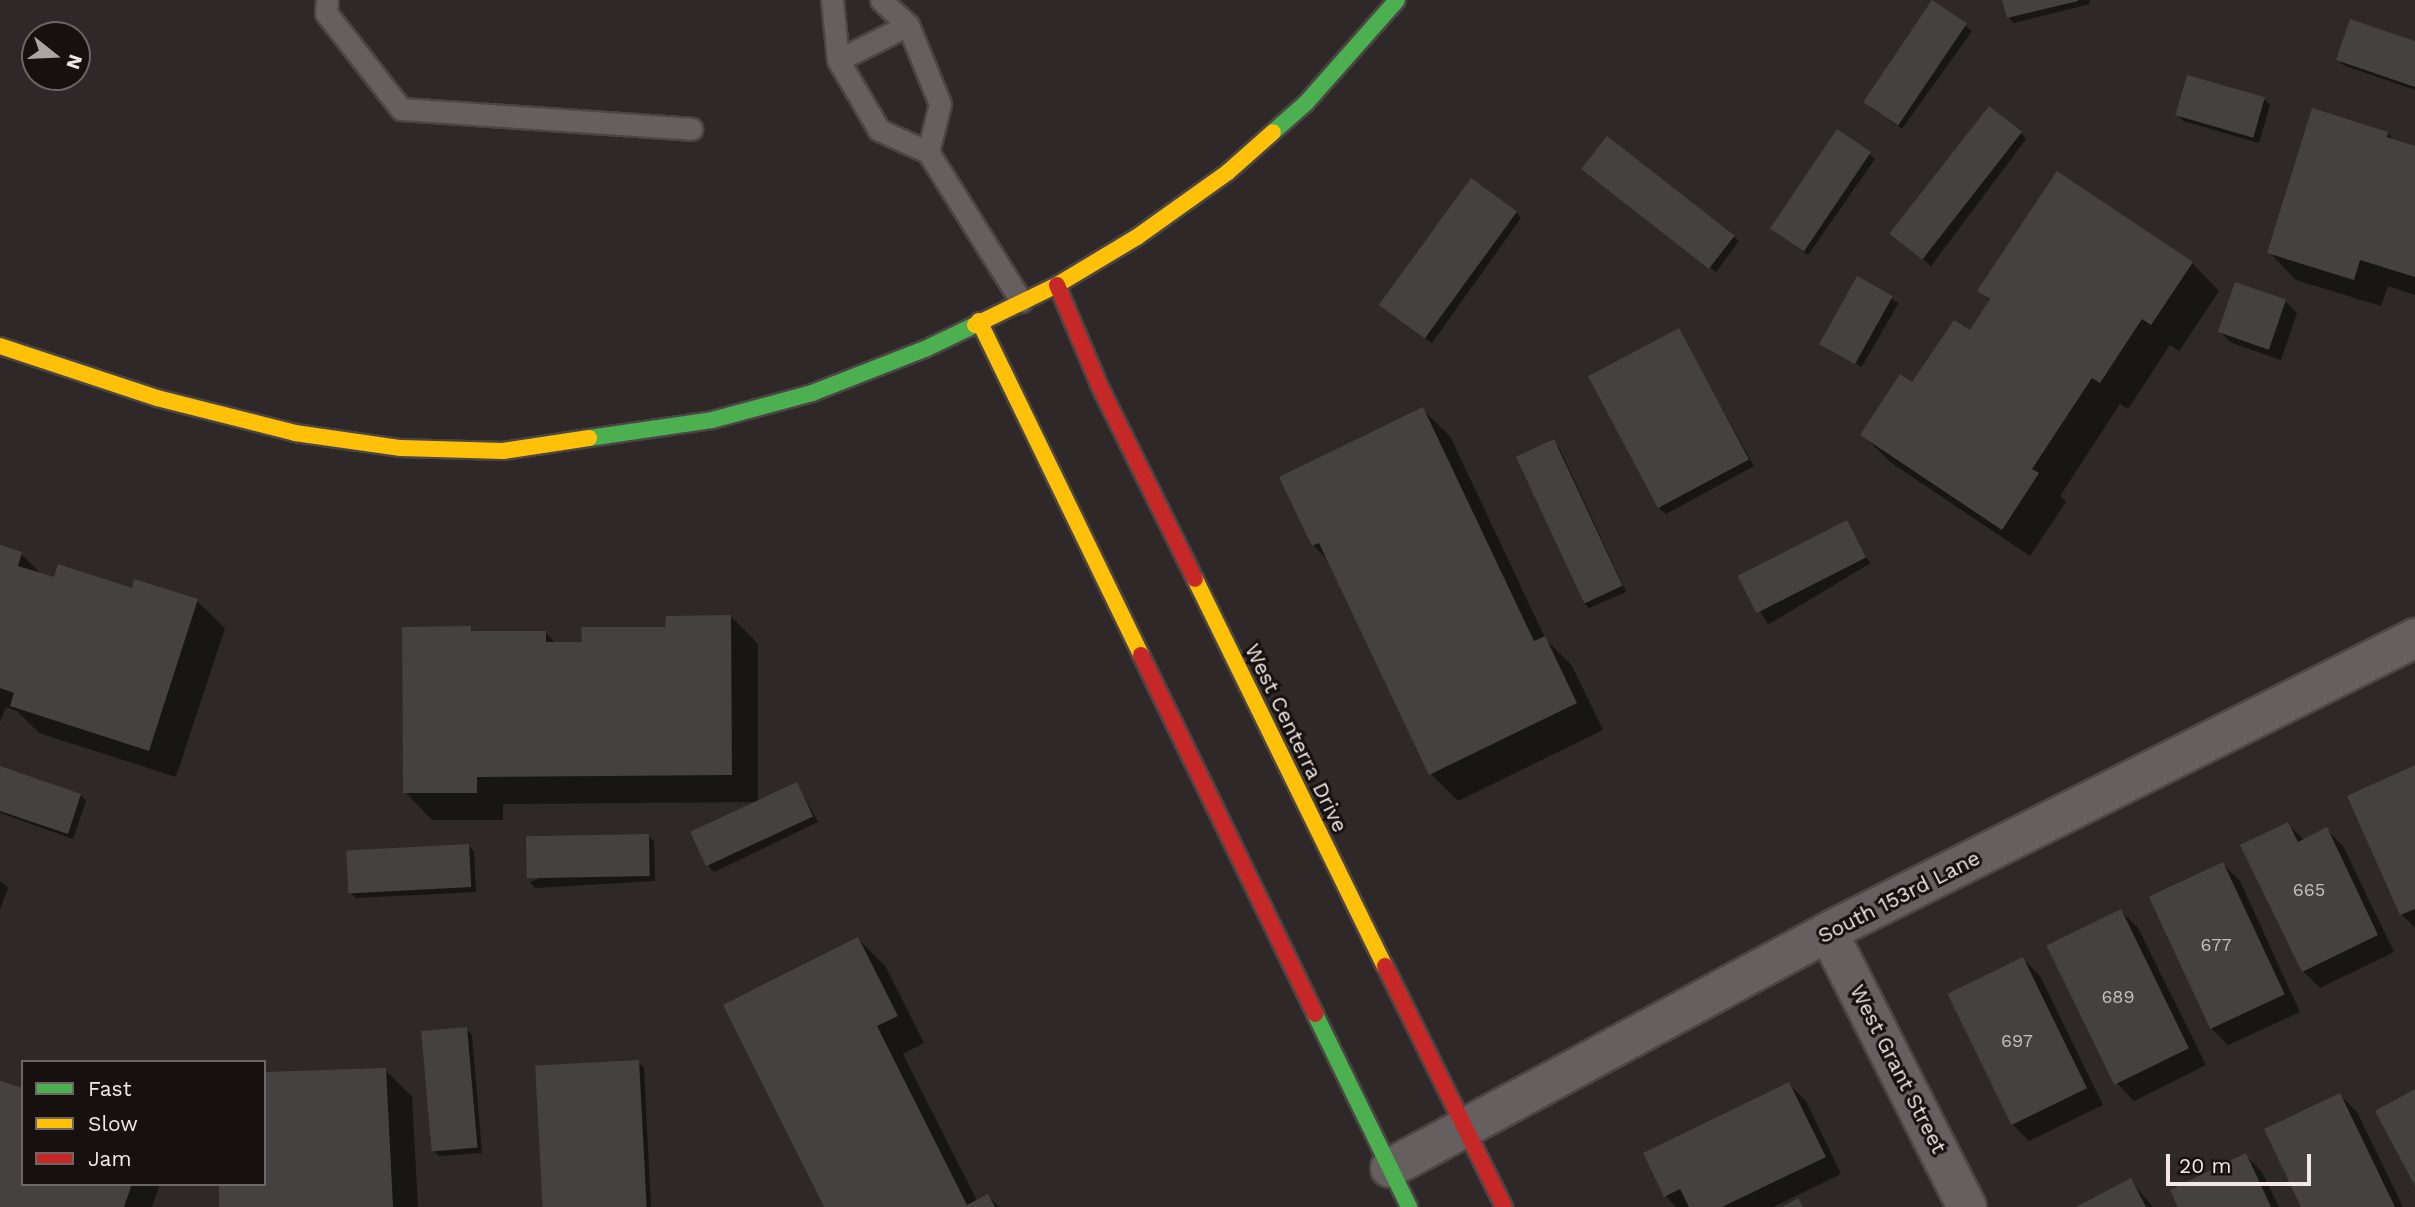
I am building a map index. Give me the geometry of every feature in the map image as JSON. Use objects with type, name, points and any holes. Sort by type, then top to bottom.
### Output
[{"type":"street","points":[[0,345],[157,398],[295,433],[401,448],[503,451],[712,420],[812,393],[925,349],[1057,285],[1137,237],[1228,172],[1306,103],[1397,0]]},
{"type":"street","name":"West Centerra Drive","points":[[1057,285],[1100,387],[1504,1207]]},
{"type":"street","points":[[979,321],[1409,1207]]},
{"type":"street","name":"South 153rd Lane","points":[[1390,1168],[1466,1130],[1828,932],[2415,638]]},
{"type":"street","name":"West Grant Street","points":[[1828,932],[1967,1207]]},
{"type":"lane","points":[[327,0],[326,13],[401,109],[691,130]]},
{"type":"lane","points":[[832,0],[838,60],[879,130],[928,152],[1020,301]]},
{"type":"lane","points":[[881,0],[908,25],[940,104],[928,152]]},
{"type":"lane","points":[[838,60],[908,25]]},
{"type":"building","points":[[1932,0],[1967,23],[1898,125],[1863,102]]},
{"type":"building","points":[[2002,0],[2078,0],[2078,1],[2007,18]]},
{"type":"building","points":[[2350,19],[2415,41],[2415,87],[2336,60]]},
{"type":"building","points":[[2187,75],[2265,97],[2253,138],[2175,115]]},
{"type":"building","points":[[1989,106],[2022,132],[1922,260],[1889,234]]},
{"type":"building","points":[[2312,108],[2388,132],[2387,137],[2415,146],[2415,277],[2360,260],[2354,280],[2267,253]]},
{"type":"building","points":[[1837,129],[1871,152],[1804,251],[1770,228]]},
{"type":"building","points":[[1607,136],[1735,236],[1709,269],[1581,169]]},
{"type":"building","points":[[2057,171],[2193,262],[2151,325],[2142,319],[2100,383],[2092,378],[2032,469],[2039,473],[2002,530],[1860,435],[1900,374],[1912,382],[1954,320],[1970,330],[1990,299],[1977,291]]},
{"type":"building","points":[[1471,178],[1517,212],[1425,339],[1379,305]]},
{"type":"building","points":[[1857,276],[1893,296],[1855,364],[1819,344]]},
{"type":"building","points":[[2235,282],[2286,300],[2269,350],[2218,332]]},
{"type":"building","points":[[1679,328],[1749,460],[1658,508],[1588,376]]},
{"type":"building","points":[[1423,407],[1534,641],[1545,636],[1577,703],[1429,775],[1319,543],[1312,546],[1279,477]]},
{"type":"building","points":[[1554,439],[1622,586],[1584,604],[1516,457]]},
{"type":"building","points":[[1847,520],[1866,557],[1756,613],[1737,576]]},
{"type":"building","points":[[0,545],[22,552],[18,566],[54,577],[58,564],[132,588],[134,579],[198,599],[149,751],[10,706],[14,693],[0,688]]},
{"type":"building","points":[[731,615],[732,775],[477,777],[477,793],[403,793],[402,627],[471,626],[471,631],[546,631],[546,642],[582,642],[581,627],[665,627],[666,616]]},
{"type":"building","points":[[2415,765],[2415,909],[2400,915],[2347,796]]},
{"type":"building","points":[[0,766],[81,794],[68,834],[0,811]]},
{"type":"building","points":[[797,782],[813,816],[706,866],[690,832]]},
{"type":"building","points":[[2288,822],[2298,842],[2327,827],[2378,935],[2302,972],[2240,845]]},
{"type":"building","points":[[649,834],[650,876],[527,878],[526,836]]},
{"type":"building","points":[[469,844],[471,887],[348,893],[346,850]]},
{"type":"building","points":[[2223,862],[2285,994],[2210,1029],[2149,897]]},
{"type":"building","points":[[2121,909],[2189,1048],[2114,1085],[2046,945]]},
{"type":"building","points":[[858,937],[898,1016],[877,1026],[967,1205],[988,1194],[995,1207],[824,1207],[723,1005]]},
{"type":"building","points":[[2023,957],[2087,1088],[2012,1125],[1948,994]]},
{"type":"building","points":[[467,1027],[478,1148],[432,1152],[421,1031]]},
{"type":"building","points":[[639,1060],[647,1207],[543,1207],[535,1065]]},
{"type":"building","points":[[386,1068],[393,1207],[219,1207],[219,1186],[266,1186],[266,1072]]},
{"type":"building","points":[[0,1081],[21,1087],[21,1186],[131,1186],[124,1207],[0,1207]]},
{"type":"building","points":[[1789,1082],[1826,1157],[1722,1207],[1689,1207],[1680,1189],[1664,1197],[1643,1153]]},
{"type":"building","points":[[2415,1089],[2415,1186],[2375,1111]]},
{"type":"building","points":[[2340,1093],[2395,1207],[2301,1207],[2264,1129]]},
{"type":"building","points":[[2246,1153],[2271,1207],[2178,1207],[2170,1190]]},
{"type":"building","points":[[2131,1178],[2146,1207],[2076,1207]]},
{"type":"building","points":[[1798,1198],[1803,1207],[1782,1207]]},
{"type":"traffic: fast","points":[[1273,132],[1306,103],[1397,0]]},
{"type":"traffic: fast","points":[[589,438],[712,420],[812,393],[925,349],[975,325]]},
{"type":"traffic: fast","points":[[1315,1014],[1409,1207]]},
{"type":"traffic: slow","points":[[975,325],[1057,285],[1137,237],[1228,172],[1273,132]]},
{"type":"traffic: slow","points":[[979,321],[1141,655]]},
{"type":"traffic: slow","points":[[0,346],[157,398],[295,433],[401,448],[503,451],[589,438]]},
{"type":"traffic: slow","points":[[1195,579],[1385,966]]},
{"type":"traffic: jam","points":[[1057,285],[1100,387],[1195,579]]},
{"type":"traffic: jam","points":[[1141,655],[1315,1014]]},
{"type":"traffic: jam","points":[[1385,966],[1504,1207]]}]
